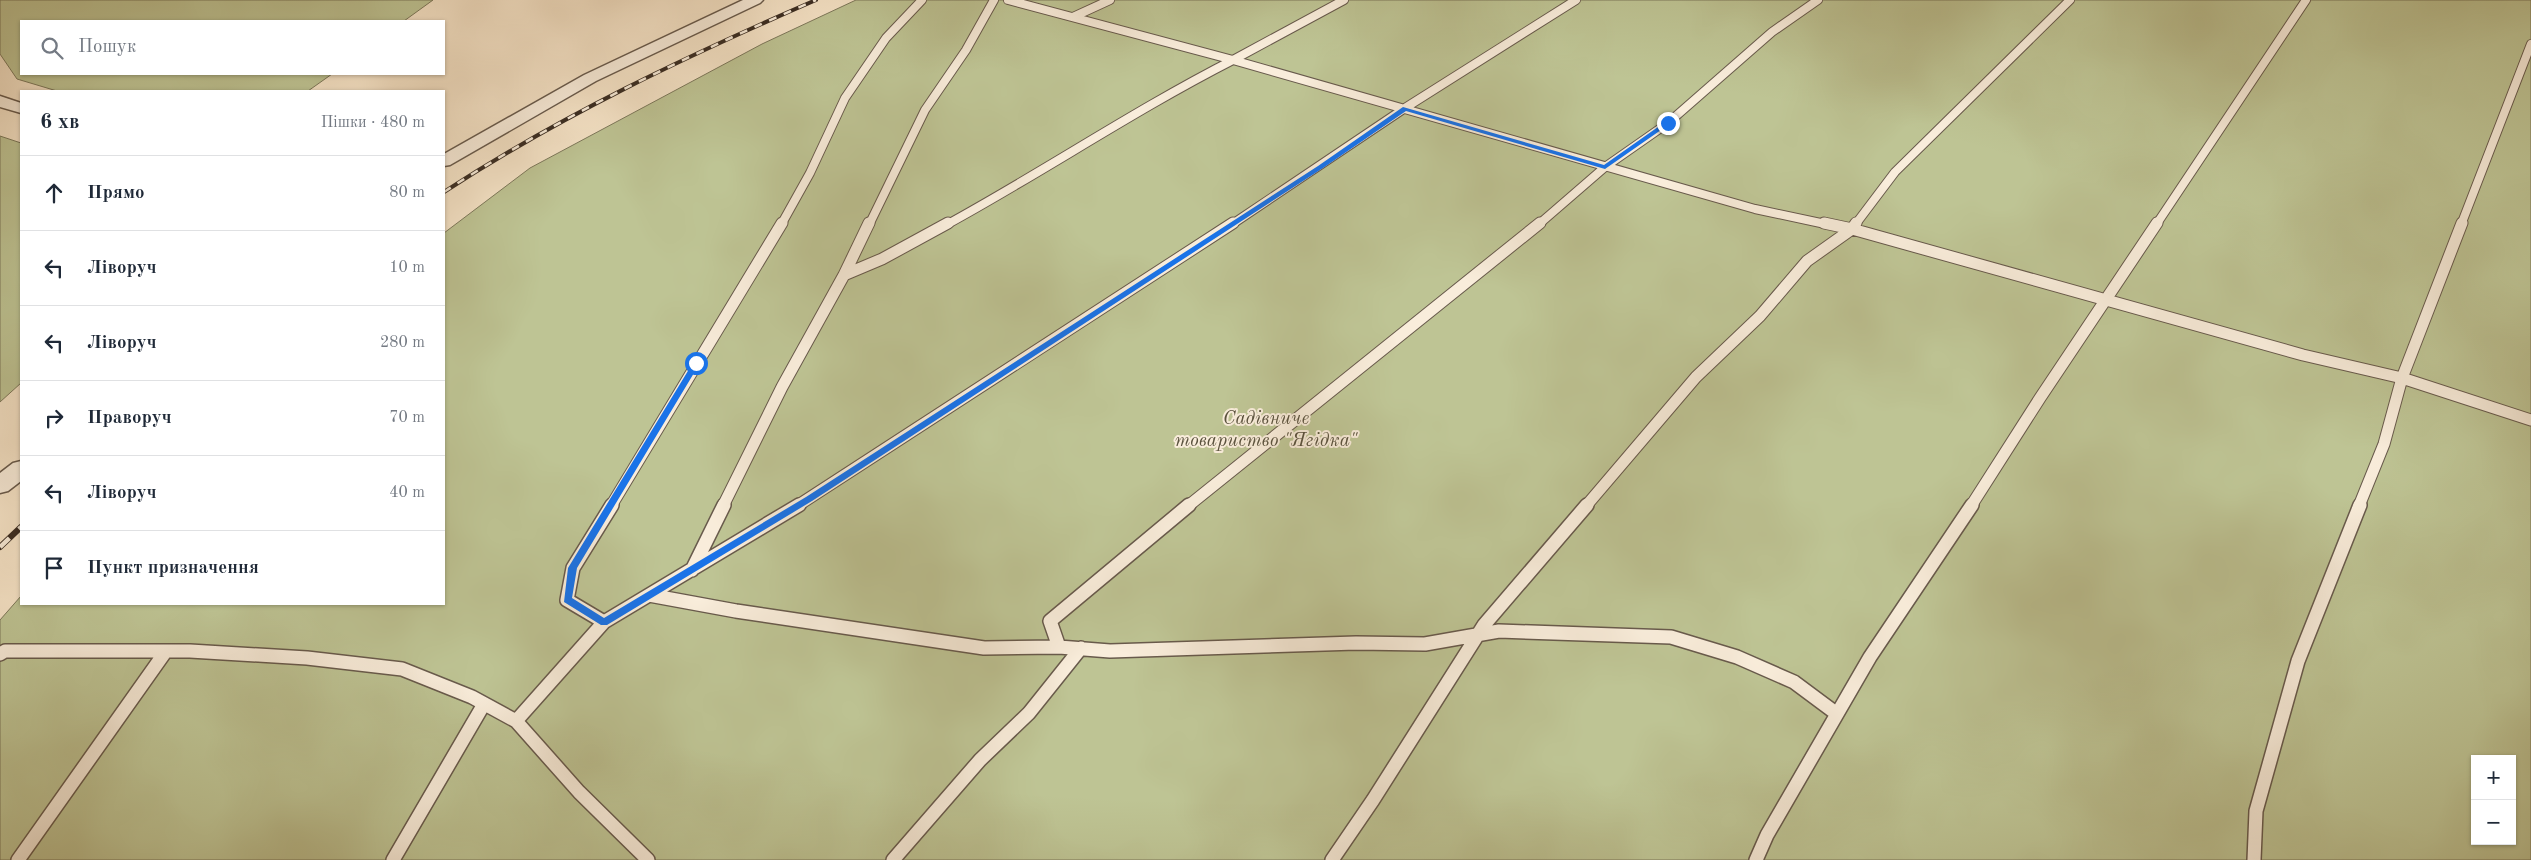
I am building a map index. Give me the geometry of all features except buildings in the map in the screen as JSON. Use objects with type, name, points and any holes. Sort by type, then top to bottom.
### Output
[{"type":"street","points":[[445,161],[590,78],[755,0]]},
{"type":"street","points":[[0,101],[20,108]]},
{"type":"street","points":[[0,485],[20,470]]},
{"type":"lane","points":[[604,622],[567,600],[572,568],[765,254],[810,173],[845,98],[886,38],[922,0]]},
{"type":"lane","points":[[692,570],[782,387],[844,275],[924,110],[966,50],[994,0]]},
{"type":"lane","points":[[1008,0],[1405,108],[1755,209],[1852,229],[2303,355],[2402,378],[2531,420]]},
{"type":"lane","points":[[1073,17],[1110,0]]},
{"type":"lane","points":[[844,275],[882,259],[1000,196],[1182,86],[1344,0]]},
{"type":"lane","points":[[516,721],[604,622],[841,478],[1320,167],[1405,108],[1576,0]]},
{"type":"lane","points":[[1059,647],[1050,621],[1236,466],[1560,207],[1605,167],[1668,123],[1772,32],[1818,0]]},
{"type":"lane","points":[[1332,860],[1373,800],[1484,625],[1696,377],[1760,316],[1807,261],[1852,229],[1895,172],[2070,0]]},
{"type":"lane","points":[[1756,860],[1767,834],[1870,657],[2306,0]]},
{"type":"lane","points":[[2254,860],[2256,811],[2298,661],[2384,444],[2402,378],[2531,44]]},
{"type":"lane","points":[[649,595],[736,611],[984,648],[1059,647],[1119,650],[1356,643],[1424,644],[1499,631],[1671,637],[1737,657],[1794,682],[1837,714]]},
{"type":"lane","points":[[893,860],[980,760],[1029,713],[1080,648]]},
{"type":"lane","points":[[0,654],[5,651],[166,651],[307,658],[402,670],[484,704],[516,721],[578,792],[648,860]]},
{"type":"lane","points":[[18,860],[166,651]]},
{"type":"lane","points":[[393,860],[484,704]]},
{"type":"green space","points":[[0,0],[433,0],[405,20],[20,20],[20,75],[331,75],[309,90],[54,90],[17,79],[0,54]]},
{"type":"green space","name":"Садівниче товариство \"Ягідка\"","points":[[856,0],[2531,0],[2531,860],[0,860],[0,620],[20,597],[20,605],[445,605],[445,232],[530,168],[762,44]]},
{"type":"green space","points":[[0,136],[20,143],[20,384],[0,402]]},
{"type":"railway","points":[[445,191],[534,137],[626,88],[816,0]]},
{"type":"railway","points":[[0,547],[20,528]]},
{"type":"route","points":[[696,363],[572,568],[567,600],[604,622],[809,499],[1320,167],[1405,108],[1605,167],[1668,123]]}]
